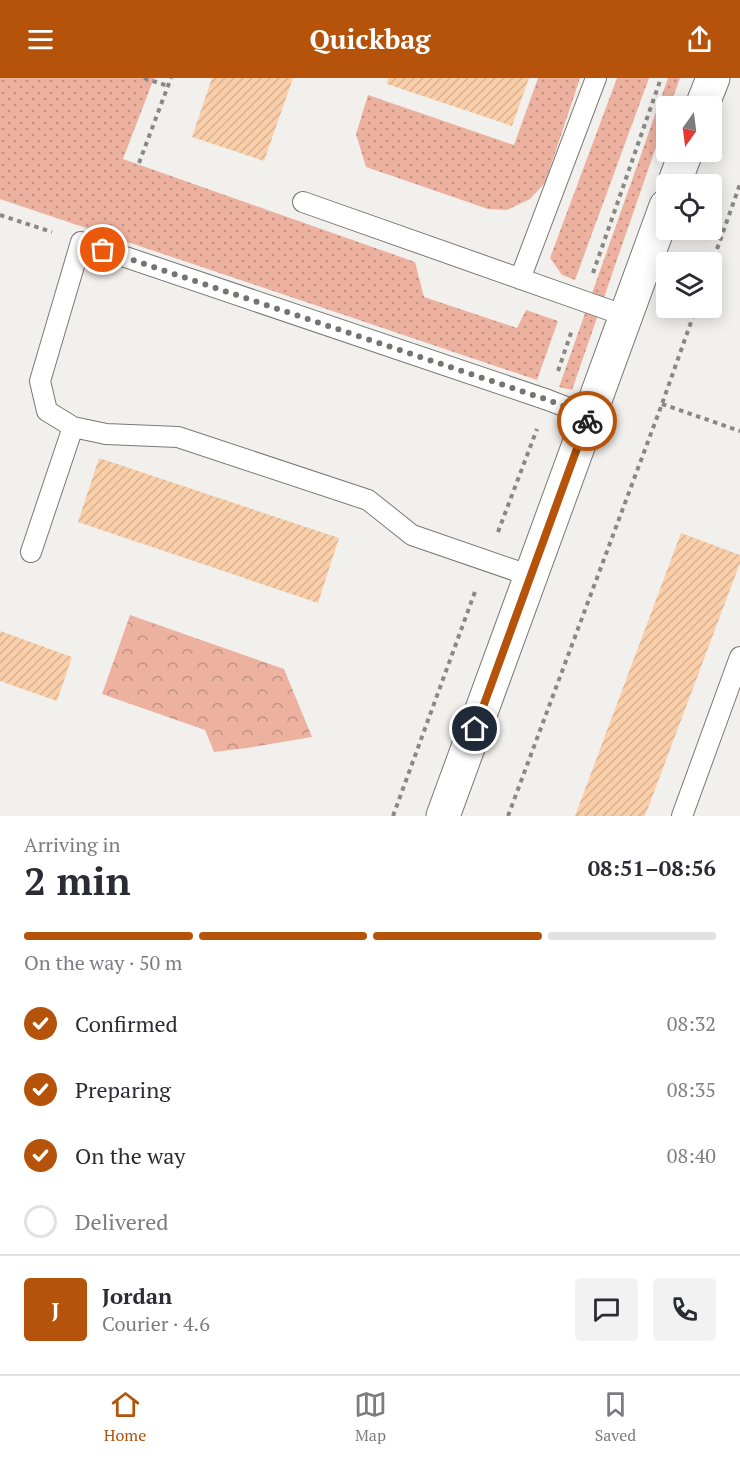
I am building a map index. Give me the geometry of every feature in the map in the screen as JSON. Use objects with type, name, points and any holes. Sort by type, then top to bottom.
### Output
[{"type":"street","points":[[706,96],[712,78]]},
{"type":"street","points":[[443,816],[656,234]]},
{"type":"lane","points":[[520,279],[596,78]]},
{"type":"lane","points":[[303,202],[626,316]]},
{"type":"lane","points":[[531,576],[412,535],[368,500],[178,437],[106,434],[73,428],[47,411],[40,381],[81,242],[548,400],[589,416]]},
{"type":"lane","points":[[31,552],[73,428]]},
{"type":"lane","points":[[682,816],[740,657]]},
{"type":"path","points":[[144,78],[168,86]]},
{"type":"path","points":[[139,164],[171,78]]},
{"type":"path","points":[[393,816],[486,561],[548,400],[661,78]]},
{"type":"path","points":[[716,252],[740,184]]},
{"type":"path","points":[[0,215],[81,242]]},
{"type":"path","points":[[508,816],[692,318]]},
{"type":"path","points":[[662,404],[740,431]]},
{"type":"green space","points":[[0,78],[154,78],[123,159],[415,262],[424,297],[517,328],[526,310],[558,321],[537,380],[0,199]]},
{"type":"green space","points":[[538,78],[580,78],[545,183],[530,199],[507,210],[488,209],[366,167],[356,134],[368,95],[514,145]]},
{"type":"green space","points":[[617,78],[649,78],[575,280],[562,275],[550,258]]},
{"type":"green space","points":[[668,78],[680,78],[674,96],[662,96]]},
{"type":"green space","points":[[656,112],[656,147],[572,390],[559,387]]},
{"type":"green space","points":[[130,615],[284,669],[312,737],[214,752],[205,730],[102,694]]},
{"type":"building","points":[[212,78],[293,78],[264,161],[192,137]]},
{"type":"building","points":[[388,78],[529,78],[512,126],[387,84]]},
{"type":"building","points":[[99,458],[339,538],[318,603],[78,522]]},
{"type":"building","points":[[681,533],[740,555],[740,563],[645,816],[575,816]]},
{"type":"building","points":[[0,631],[72,657],[57,701],[0,681]]},
{"type":"way so far","points":[[103,250],[548,400],[589,416],[587,421]]},
{"type":"route","points":[[475,729],[587,421]]}]
